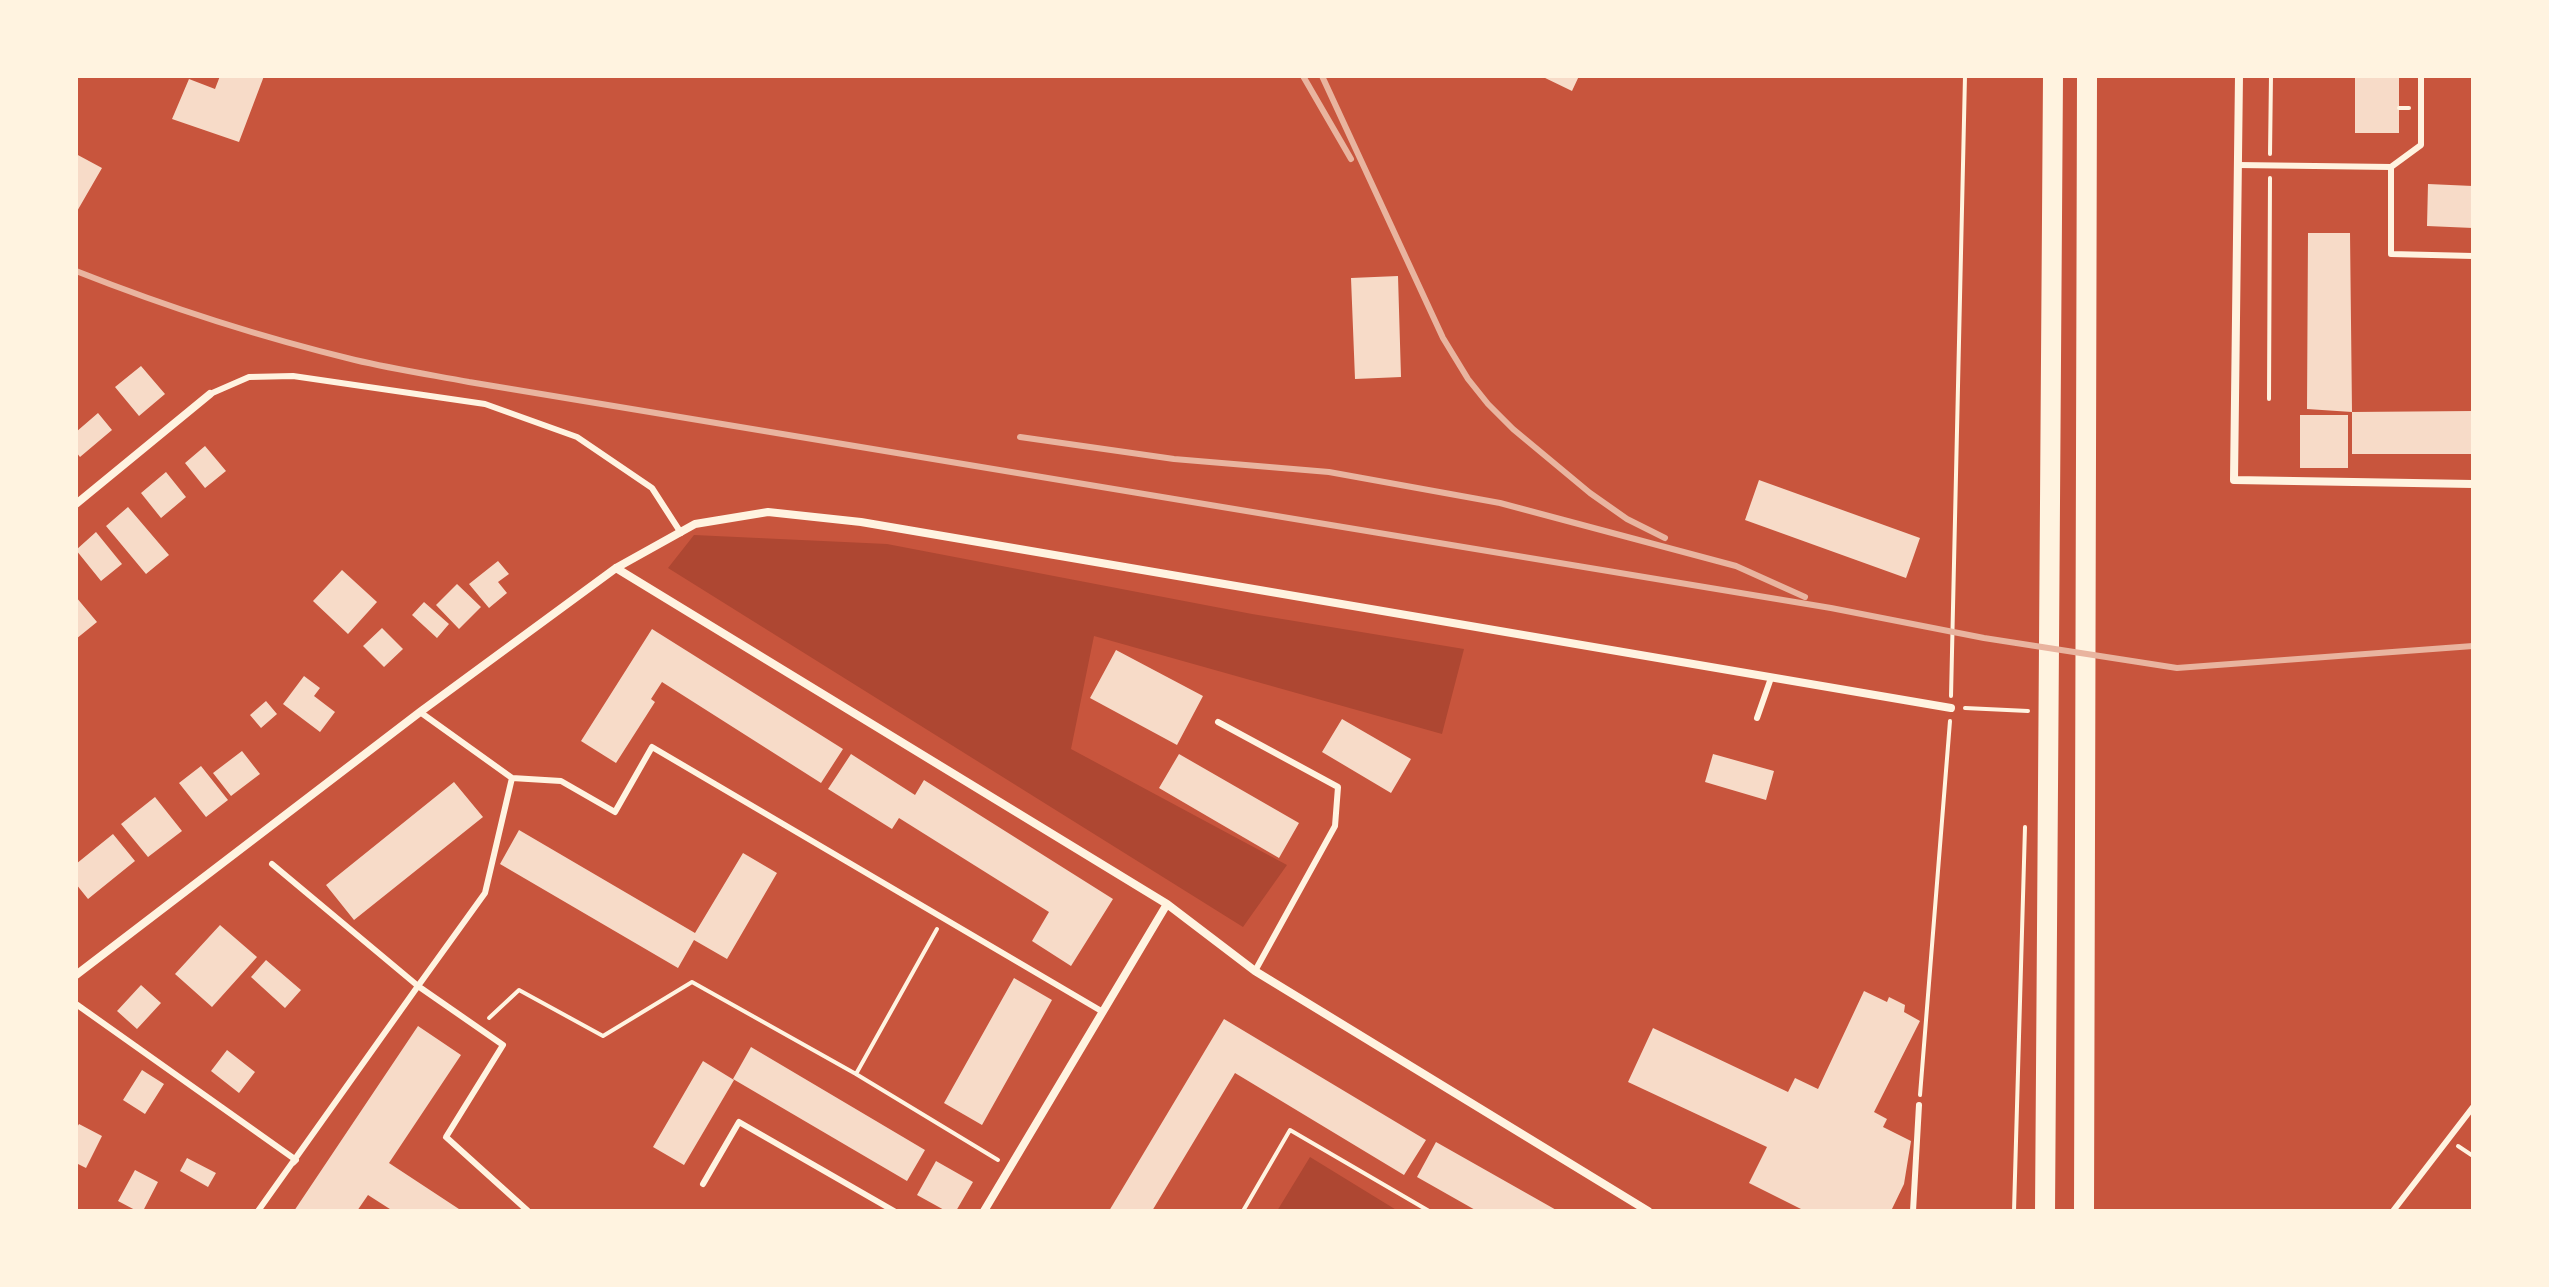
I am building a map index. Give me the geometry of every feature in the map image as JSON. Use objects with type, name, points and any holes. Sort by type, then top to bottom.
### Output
[{"type":"main road","points":[[2045,1211],[2053,76]]},
{"type":"main road","points":[[2084,1211],[2087,76]]},
{"type":"street","points":[[2239,76],[2234,480],[2473,484]]},
{"type":"street","points":[[76,504],[210,394]]},
{"type":"street","points":[[76,975],[420,712],[616,568],[695,524],[768,512],[861,522],[1951,708]]},
{"type":"street","points":[[616,568],[1167,904],[1255,971],[1645,1210]]},
{"type":"street","points":[[987,1210],[1167,904]]},
{"type":"lane","points":[[2238,165],[2391,167],[2421,145],[2421,76]]},
{"type":"lane","points":[[2391,167],[2391,254],[2473,256]]},
{"type":"lane","points":[[210,394],[249,377],[293,376],[485,404],[577,437],[652,488],[681,533]]},
{"type":"lane","points":[[1757,718],[1771,678]]},
{"type":"lane","points":[[420,712],[512,778],[561,781],[615,812],[652,747],[1103,1012]]},
{"type":"lane","points":[[1218,722],[1338,787],[1335,826],[1255,971]]},
{"type":"lane","points":[[258,1211],[485,893],[512,778]]},
{"type":"lane","points":[[272,864],[418,986],[503,1045],[446,1137],[528,1211]]},
{"type":"lane","points":[[76,1004],[296,1160]]},
{"type":"lane","points":[[1913,1211],[1919,1105]]},
{"type":"lane","points":[[2393,1211],[2473,1107]]},
{"type":"lane","points":[[703,1184],[739,1122],[894,1211]]},
{"type":"path","points":[[1919,1105],[1951,708],[1965,76]]},
{"type":"path","points":[[2269,399],[2271,76]]},
{"type":"path","points":[[1951,708],[2028,710]]},
{"type":"path","points":[[2014,1211],[2025,820]]},
{"type":"path","points":[[856,1074],[944,917]]},
{"type":"path","points":[[479,1028],[519,990],[603,1036],[692,982],[856,1074],[1010,1167]]},
{"type":"path","points":[[1243,1211],[1290,1130],[1429,1211]]},
{"type":"shaded area","points":[[694,535],[887,544],[1252,614],[1464,649],[1442,734],[1094,636],[1071,749],[1287,865],[1243,927],[668,568]]},
{"type":"shaded area","points":[[1310,1157],[1398,1211],[1277,1211]]},
{"type":"building","points":[[220,76],[264,76],[239,142],[172,119],[189,79],[215,89]]},
{"type":"building","points":[[1541,76],[1579,76],[1572,91]]},
{"type":"building","points":[[2355,76],[2399,76],[2399,133],[2355,133]]},
{"type":"building","points":[[76,154],[102,168],[76,213]]},
{"type":"building","points":[[2428,184],[2473,186],[2473,228],[2427,226]]},
{"type":"building","points":[[2308,233],[2350,233],[2352,412],[2307,409]]},
{"type":"building","points":[[1398,276],[1401,377],[1355,379],[1351,278]]},
{"type":"building","points":[[141,366],[165,394],[139,416],[115,387]]},
{"type":"building","points":[[2473,411],[2473,454],[2352,454],[2352,412]]},
{"type":"building","points":[[98,413],[112,430],[80,457],[76,452],[76,432]]},
{"type":"building","points":[[2300,415],[2348,415],[2348,468],[2300,468]]},
{"type":"building","points":[[205,446],[226,471],[205,488],[185,463]]},
{"type":"building","points":[[166,472],[186,497],[161,518],[141,493]]},
{"type":"building","points":[[1759,480],[1920,538],[1906,578],[1745,520]]},
{"type":"building","points":[[128,507],[169,555],[146,574],[106,526]]},
{"type":"building","points":[[96,532],[122,564],[101,581],[76,550]]},
{"type":"building","points":[[498,561],[509,574],[498,582],[507,593],[489,608],[469,584]]},
{"type":"building","points":[[342,570],[377,602],[348,634],[313,601]]},
{"type":"building","points":[[457,584],[481,607],[459,629],[436,605]]},
{"type":"building","points":[[76,597],[97,622],[76,639]]},
{"type":"building","points":[[424,602],[449,624],[437,638],[412,615]]},
{"type":"building","points":[[382,628],[403,649],[384,667],[363,646]]},
{"type":"building","points":[[652,629],[843,749],[821,783],[662,682],[651,699],[655,702],[616,763],[581,741]]},
{"type":"building","points":[[1116,650],[1203,696],[1177,745],[1090,698]]},
{"type":"building","points":[[304,676],[320,688],[314,696],[335,712],[320,732],[283,704]]},
{"type":"building","points":[[266,701],[277,714],[261,728],[250,715]]},
{"type":"building","points":[[1342,719],[1411,759],[1391,793],[1322,752]]},
{"type":"building","points":[[242,751],[260,774],[231,796],[213,773]]},
{"type":"building","points":[[851,754],[915,795],[924,780],[1113,899],[1071,966],[1032,941],[1049,912],[899,818],[892,829],[828,789]]},
{"type":"building","points":[[1179,754],[1299,823],[1279,858],[1159,788]]},
{"type":"building","points":[[1713,754],[1774,771],[1766,800],[1705,782]]},
{"type":"building","points":[[201,766],[228,800],[206,817],[179,783]]},
{"type":"building","points":[[454,782],[483,817],[354,920],[326,885]]},
{"type":"building","points":[[155,797],[182,831],[148,857],[121,824]]},
{"type":"building","points":[[519,830],[695,933],[743,853],[777,873],[727,959],[694,940],[678,968],[500,864]]},
{"type":"building","points":[[113,834],[135,861],[88,899],[76,884],[76,864]]},
{"type":"building","points":[[220,925],[257,957],[212,1007],[175,974]]},
{"type":"building","points":[[266,960],[301,990],[285,1008],[251,977]]},
{"type":"building","points":[[1014,978],[1052,1000],[982,1125],[944,1103]]},
{"type":"building","points":[[141,985],[161,1003],[137,1029],[117,1011]]},
{"type":"building","points":[[1864,991],[1887,1002],[1889,997],[1905,1005],[1904,1012],[1920,1021],[1874,1112],[1887,1119],[1883,1127],[1911,1141],[1904,1184],[1891,1211],[1805,1211],[1749,1183],[1767,1147],[1628,1082],[1653,1028],[1788,1092],[1795,1078],[1818,1089]]},
{"type":"building","points":[[1224,1019],[1426,1140],[1404,1175],[1235,1073],[1152,1211],[1109,1211]]},
{"type":"building","points":[[418,1026],[461,1055],[389,1163],[462,1211],[393,1211],[368,1195],[357,1211],[294,1211]]},
{"type":"building","points":[[751,1047],[925,1150],[907,1181],[733,1079]]},
{"type":"building","points":[[227,1050],[255,1072],[239,1093],[211,1071]]},
{"type":"building","points":[[703,1061],[734,1080],[684,1165],[653,1147]]},
{"type":"building","points":[[142,1070],[164,1084],[145,1114],[123,1100]]},
{"type":"building","points":[[79,1124],[102,1136],[86,1168],[76,1163],[76,1129]]},
{"type":"building","points":[[1436,1142],[1558,1211],[1477,1211],[1417,1177]]},
{"type":"building","points":[[187,1158],[216,1173],[208,1187],[180,1171]]},
{"type":"building","points":[[936,1161],[973,1182],[956,1211],[946,1211],[917,1195]]},
{"type":"building","points":[[135,1170],[158,1182],[143,1211],[118,1201]]},
{"type":"railway","points":[[1303,76],[1351,159]]},
{"type":"railway","points":[[1322,76],[1443,338],[1468,379],[1513,429],[1590,493],[1627,519],[1665,538]]},
{"type":"railway","points":[[76,271],[249,331],[398,369],[1831,608],[1984,638],[2177,668],[2473,646]]},
{"type":"railway","points":[[1020,437],[1174,459],[1329,472],[1500,503],[1736,566],[1805,597]]}]
